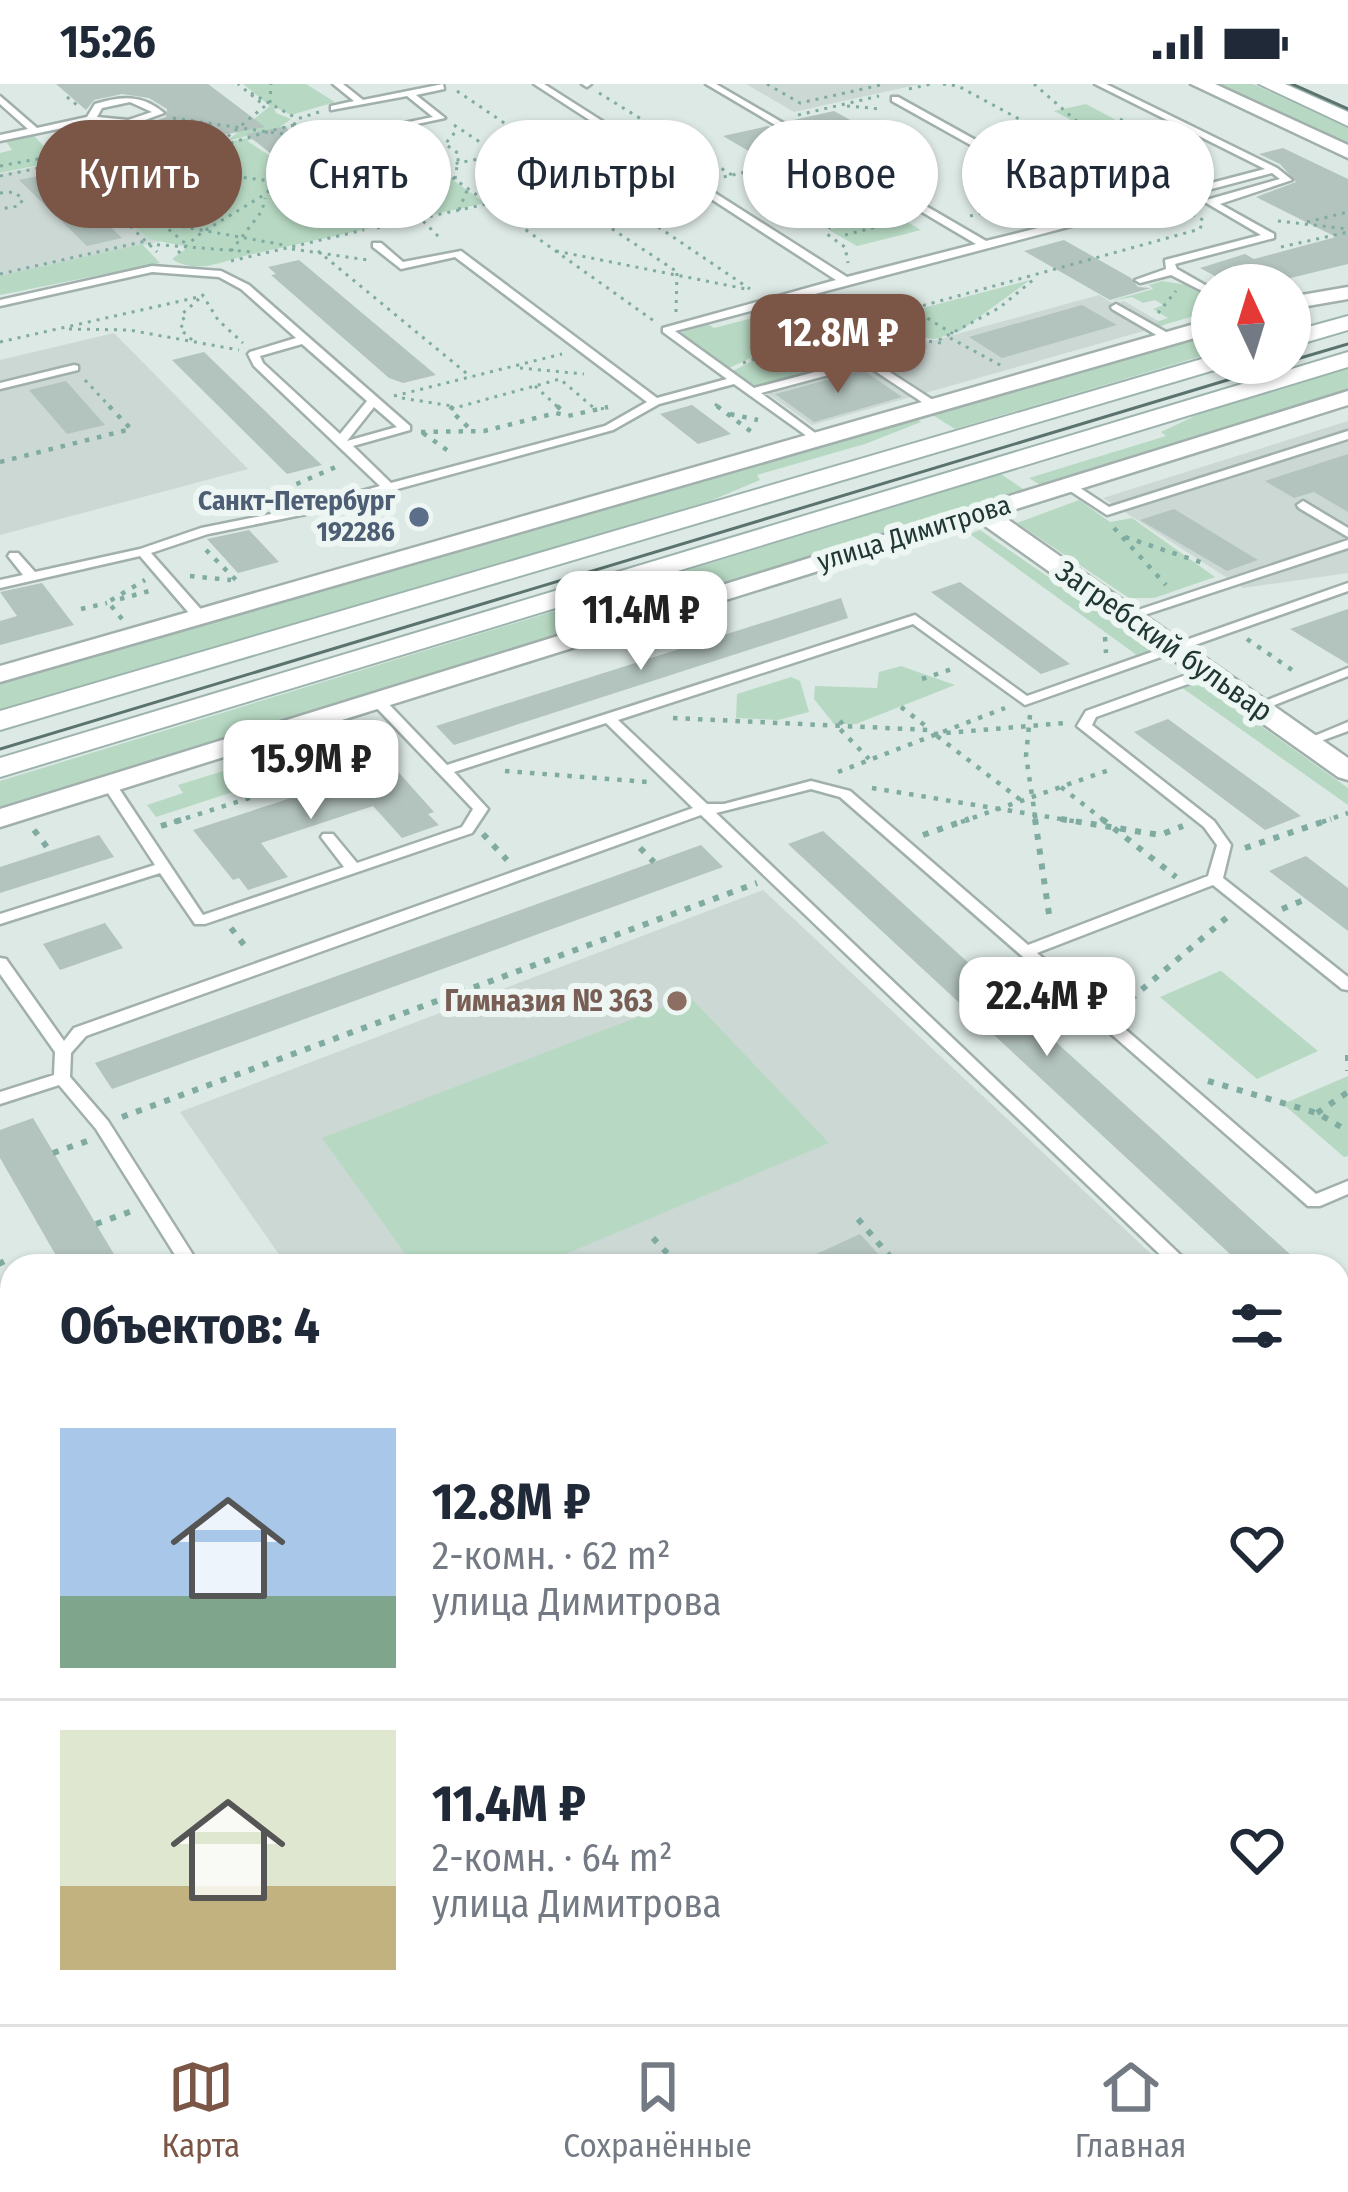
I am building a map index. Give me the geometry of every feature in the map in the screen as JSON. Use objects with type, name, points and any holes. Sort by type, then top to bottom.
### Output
[{"type":"street","points":[[1200,84],[1348,152]]},
{"type":"street","points":[[1269,84],[1348,120]]},
{"type":"street","points":[[1311,299],[1348,293]]},
{"type":"street","points":[[1311,333],[1348,322]]},
{"type":"street","points":[[0,674],[1191,332]]},
{"type":"street","name":"улица Димитрова","points":[[0,768],[1348,359]]},
{"type":"street","points":[[0,721],[1191,369]]},
{"type":"street","name":"улица Димитрова","points":[[0,818],[1348,398]]},
{"type":"street","name":"Загребский бульвар","points":[[981,512],[1348,771]]},
{"type":"lane","points":[[338,84],[360,102]]},
{"type":"lane","points":[[334,109],[441,87],[438,84]]},
{"type":"lane","points":[[538,84],[593,120]]},
{"type":"lane","points":[[710,84],[771,120]]},
{"type":"lane","points":[[1099,84],[1274,170],[1287,181],[1214,202]]},
{"type":"lane","points":[[410,94],[440,118]]},
{"type":"lane","points":[[890,96],[962,136]]},
{"type":"lane","points":[[132,98],[145,100],[159,112],[154,118],[120,124],[96,123],[98,106],[132,98]]},
{"type":"lane","points":[[0,99],[35,130]]},
{"type":"lane","points":[[430,120],[440,118]]},
{"type":"lane","points":[[0,138],[35,130]]},
{"type":"lane","points":[[1214,186],[1274,170]]},
{"type":"lane","points":[[719,201],[845,281]]},
{"type":"lane","points":[[1214,204],[1270,236]]},
{"type":"lane","points":[[938,217],[985,245]]},
{"type":"lane","points":[[671,329],[1052,228]]},
{"type":"lane","points":[[1217,235],[1235,244]]},
{"type":"lane","points":[[1172,271],[1172,259],[1270,236]]},
{"type":"lane","points":[[442,240],[655,402]]},
{"type":"lane","points":[[376,245],[400,266],[457,254]]},
{"type":"lane","points":[[0,303],[168,264],[238,281],[405,427]]},
{"type":"lane","points":[[1140,280],[1172,271],[1191,281]]},
{"type":"lane","points":[[1116,307],[1169,338]]},
{"type":"lane","points":[[671,329],[818,440]]},
{"type":"lane","points":[[303,340],[254,354],[258,364],[388,487]]},
{"type":"lane","points":[[752,392],[868,361],[934,406]]},
{"type":"lane","points":[[0,386],[74,368]]},
{"type":"lane","points":[[0,584],[143,552],[205,531],[608,428],[655,402],[698,391],[730,376]]},
{"type":"lane","points":[[343,443],[373,401]]},
{"type":"lane","points":[[343,443],[421,427]]},
{"type":"lane","points":[[1067,485],[1107,511],[1348,435]]},
{"type":"lane","points":[[1303,505],[1348,533]]},
{"type":"lane","points":[[1127,616],[1348,544]]},
{"type":"lane","points":[[143,552],[200,616]]},
{"type":"lane","points":[[14,556],[31,576]]},
{"type":"lane","points":[[449,769],[915,619],[1030,699],[1348,587]]},
{"type":"lane","points":[[1208,672],[1084,720],[1087,731],[1203,819],[1223,845],[1215,879]]},
{"type":"lane","points":[[1257,707],[1346,672]]},
{"type":"lane","points":[[109,784],[200,921],[220,915],[467,830],[473,822],[481,809],[449,769],[377,700]]},
{"type":"lane","points":[[609,719],[1170,1254]]},
{"type":"lane","points":[[1307,742],[1348,726]]},
{"type":"lane","points":[[63,1052],[80,1033],[703,809],[827,786],[1027,951],[1315,1202],[1348,1187]]},
{"type":"lane","points":[[328,837],[355,869]]},
{"type":"lane","points":[[0,919],[163,867]]},
{"type":"lane","points":[[1027,951],[1143,913],[1215,879]]},
{"type":"lane","points":[[1215,879],[1348,985]]},
{"type":"lane","points":[[0,963],[63,1052],[62,1078],[105,1129],[183,1254]]},
{"type":"lane","points":[[0,1098],[62,1078]]},
{"type":"path","points":[[238,84],[265,106],[242,125]]},
{"type":"path","points":[[270,103],[271,84]]},
{"type":"path","points":[[586,84],[733,175]]},
{"type":"path","points":[[767,84],[800,103],[885,84]]},
{"type":"path","points":[[908,89],[931,84]]},
{"type":"path","points":[[943,84],[958,86],[1023,120]]},
{"type":"path","points":[[1034,84],[1075,120]]},
{"type":"path","points":[[454,87],[753,291],[556,251]]},
{"type":"path","points":[[247,92],[297,118],[334,109]]},
{"type":"path","points":[[790,120],[837,105],[890,96]]},
{"type":"path","points":[[66,109],[76,107],[67,97]]},
{"type":"path","points":[[837,105],[920,113]]},
{"type":"path","points":[[177,117],[194,120]]},
{"type":"path","points":[[440,118],[475,137]]},
{"type":"path","points":[[455,179],[459,154],[446,144],[459,128]]},
{"type":"path","points":[[0,165],[36,160]]},
{"type":"path","points":[[451,164],[475,160]]},
{"type":"path","points":[[0,176],[36,169]]},
{"type":"path","points":[[719,178],[743,173]]},
{"type":"path","points":[[451,176],[475,194]]},
{"type":"path","points":[[459,210],[467,188]]},
{"type":"path","points":[[0,193],[14,192],[23,199],[19,206],[0,209]]},
{"type":"path","points":[[131,228],[168,264],[201,233],[266,194]]},
{"type":"path","points":[[266,197],[263,209],[222,264],[375,228]]},
{"type":"path","points":[[727,206],[743,197]]},
{"type":"path","points":[[451,212],[475,208]]},
{"type":"path","points":[[1270,236],[1348,212]]},
{"type":"path","points":[[844,235],[902,220],[947,222]]},
{"type":"path","points":[[1300,224],[1348,229]]},
{"type":"path","points":[[172,228],[185,240],[184,248]]},
{"type":"path","points":[[183,228],[294,246]]},
{"type":"path","points":[[430,228],[442,240]]},
{"type":"path","points":[[523,228],[671,329],[680,275]]},
{"type":"path","points":[[612,228],[680,275]]},
{"type":"path","points":[[827,234],[830,228]]},
{"type":"path","points":[[730,376],[784,346],[1200,228]]},
{"type":"path","points":[[0,274],[147,243],[263,253]]},
{"type":"path","points":[[284,248],[400,266]]},
{"type":"path","points":[[318,250],[471,377]]},
{"type":"path","points":[[198,271],[203,296],[218,320],[254,354]]},
{"type":"path","points":[[809,322],[950,339],[1036,278]]},
{"type":"path","points":[[0,342],[203,296]]},
{"type":"path","points":[[193,341],[181,329],[185,321],[181,315],[203,296]]},
{"type":"path","points":[[784,346],[788,309],[868,361]]},
{"type":"path","points":[[911,309],[950,339],[1016,372]]},
{"type":"path","points":[[56,329],[129,330],[254,354]]},
{"type":"path","points":[[405,427],[484,430],[594,408],[560,379],[452,406],[392,396],[583,349]]},
{"type":"path","points":[[510,367],[589,375]]},
{"type":"path","points":[[0,462],[131,429],[74,368]]},
{"type":"path","points":[[534,386],[568,416]]},
{"type":"path","points":[[698,391],[768,444]]},
{"type":"path","points":[[452,406],[450,410],[468,428]]},
{"type":"path","points":[[421,427],[468,466]]},
{"type":"path","points":[[253,503],[358,458]]},
{"type":"path","points":[[205,531],[197,541],[233,580]]},
{"type":"path","points":[[1121,536],[1206,564]]},
{"type":"path","points":[[108,602],[158,569],[244,585]]},
{"type":"path","points":[[82,609],[172,585]]},
{"type":"path","points":[[922,680],[972,662]]},
{"type":"path","points":[[1061,938],[1051,928],[1034,812],[1027,729],[1030,699],[931,732],[830,776],[827,786],[851,785],[1005,807],[1034,812],[1112,826],[1160,835],[1203,819]]},
{"type":"path","points":[[902,707],[1034,812]]},
{"type":"path","points":[[669,718],[840,723],[931,732],[1027,729],[1084,720]]},
{"type":"path","points":[[840,723],[869,759]]},
{"type":"path","points":[[141,832],[419,745]]},
{"type":"path","points":[[256,753],[284,787]]},
{"type":"path","points":[[900,843],[1129,763]]},
{"type":"path","points":[[449,769],[675,784]]},
{"type":"path","points":[[1061,787],[1190,889]]},
{"type":"path","points":[[1223,845],[1249,849],[1348,813]]},
{"type":"path","points":[[473,822],[520,874]]},
{"type":"path","points":[[29,824],[50,851]]},
{"type":"path","points":[[53,1153],[105,1129],[775,877]]},
{"type":"path","points":[[1106,1020],[1243,901]]},
{"type":"path","points":[[220,915],[262,968]]},
{"type":"path","points":[[1348,1055],[1348,1071]]},
{"type":"path","points":[[1169,1075],[1183,1074],[1317,1113],[1348,1131]]},
{"type":"path","points":[[1317,1113],[1348,1092]]},
{"type":"path","points":[[96,1224],[152,1204]]},
{"type":"path","points":[[858,1219],[888,1254]]},
{"type":"path","points":[[653,1238],[668,1254]]},
{"type":"shaded area","points":[[746,84],[920,84],[794,112]]},
{"type":"shaded area","points":[[36,166],[36,228],[148,228],[162,241],[0,277],[0,174]]},
{"type":"shaded area","points":[[1099,295],[1114,304],[1124,301],[1165,325],[812,425],[760,388]]},
{"type":"shaded area","points":[[114,333],[248,469],[0,535],[0,360]]},
{"type":"shaded area","points":[[1348,421],[1348,573],[1243,588],[1103,498]]},
{"type":"shaded area","name":"Гимназия № 363","points":[[763,890],[1151,1254],[279,1254],[180,1112]]},
{"type":"green space","points":[[243,84],[306,84],[335,102],[291,115],[273,106],[276,113],[291,119],[266,120],[266,131],[242,137],[242,129],[270,106]]},
{"type":"green space","points":[[1209,84],[1253,84],[1348,128],[1348,148]]},
{"type":"green space","points":[[1086,104],[1116,120],[1071,120],[1054,111]]},
{"type":"green space","points":[[266,134],[247,141],[266,153],[266,228],[371,228],[216,264],[190,266],[172,259],[188,247],[149,239],[137,228],[242,228],[242,139]]},
{"type":"green space","points":[[33,135],[36,166],[0,173],[0,153],[12,150],[5,140]]},
{"type":"green space","points":[[451,179],[475,196],[475,205],[451,210]]},
{"type":"green space","points":[[918,228],[921,230],[857,246],[829,230]]},
{"type":"green space","points":[[142,244],[160,263],[0,295],[0,276]]},
{"type":"green space","points":[[1030,280],[960,331],[935,339],[850,327]]},
{"type":"green space","points":[[1162,281],[1191,287],[1191,317],[1159,326],[1156,322],[1168,318],[1153,309],[1163,305],[1155,300],[1111,301],[1153,289],[1149,285]]},
{"type":"green space","points":[[776,304],[785,310],[781,344],[727,369],[681,333],[705,322],[714,328],[772,313],[766,307]]},
{"type":"green space","points":[[845,330],[928,341],[867,357],[829,333]]},
{"type":"green space","points":[[825,335],[861,358],[758,387],[731,372],[774,350]]},
{"type":"green space","points":[[1191,338],[1191,359],[955,429],[931,414]]},
{"type":"green space","points":[[1348,368],[1348,391],[1042,486],[1029,478],[1166,436],[1161,432],[1203,412],[1295,384],[1311,384],[1311,379]]},
{"type":"green space","points":[[916,418],[921,422],[865,444],[757,475],[760,480],[710,501],[0,710],[0,683]]},
{"type":"green space","points":[[1001,474],[1026,491],[0,810],[0,781]]},
{"type":"green space","points":[[1079,500],[1110,522],[1132,518],[1215,577],[1154,598],[1129,598],[1017,523]]},
{"type":"green space","points":[[980,530],[1153,649],[1151,653],[1138,656],[970,534]]},
{"type":"green space","points":[[901,666],[955,685],[856,724],[834,724],[814,699],[815,686],[877,688],[879,672]]},
{"type":"green space","points":[[791,677],[800,681],[809,712],[778,720],[736,718],[737,694]]},
{"type":"green space","points":[[1203,685],[1348,788],[1348,805],[1181,687]]},
{"type":"green space","points":[[374,723],[392,742],[291,775],[274,754]]},
{"type":"green space","points":[[246,764],[261,783],[156,817],[147,805],[183,793],[178,785]]},
{"type":"green space","points":[[1220,971],[1318,1051],[1257,1079],[1160,997]]},
{"type":"green space","points":[[690,997],[829,1143],[565,1254],[405,1254],[322,1138]]},
{"type":"green space","points":[[1348,1076],[1348,1156],[1344,1157],[1283,1104]]},
{"type":"building","points":[[56,84],[208,84],[265,127],[242,131],[242,120],[158,120],[166,117],[167,109],[149,98],[122,94],[94,100],[86,110]]},
{"type":"building","points":[[834,111],[850,120],[794,120]]},
{"type":"building","points":[[266,130],[266,150],[246,134]]},
{"type":"building","points":[[743,132],[743,148],[723,136]]},
{"type":"building","points":[[1283,148],[1348,179],[1348,264],[1311,273],[1311,264],[1213,264],[1245,254],[1254,259],[1336,237],[1256,197],[1296,182],[1280,164],[1259,154]]},
{"type":"building","points":[[36,176],[36,196],[19,180]]},
{"type":"building","points":[[68,228],[111,228],[122,238],[87,246]]},
{"type":"building","points":[[1064,240],[1131,278],[1138,287],[1151,288],[1110,300],[1024,251]]},
{"type":"building","points":[[299,260],[436,375],[403,383],[389,378],[271,275],[276,274],[268,267]]},
{"type":"building","points":[[1082,305],[1117,325],[1002,358],[969,337]]},
{"type":"building","points":[[204,352],[322,465],[287,474],[172,360]]},
{"type":"building","points":[[863,370],[902,397],[814,422],[775,394]]},
{"type":"building","points":[[66,381],[105,425],[67,434],[29,390]]},
{"type":"building","points":[[692,405],[731,434],[698,444],[660,414]]},
{"type":"building","points":[[1348,454],[1348,512],[1314,492],[1294,498],[1265,481]]},
{"type":"building","points":[[1174,509],[1258,560],[1227,571],[1140,520]]},
{"type":"building","points":[[249,530],[279,562],[238,573],[207,539]]},
{"type":"building","points":[[960,582],[1070,664],[1041,674],[931,592]]},
{"type":"building","points":[[42,583],[74,625],[0,645],[0,621],[17,616],[0,592]]},
{"type":"building","points":[[841,598],[848,618],[454,745],[436,726]]},
{"type":"building","points":[[1348,609],[1348,664],[1290,629]]},
{"type":"building","points":[[1168,719],[1301,816],[1265,830],[1134,732]]},
{"type":"building","points":[[392,765],[434,812],[428,814],[439,825],[402,838],[373,806],[261,843],[288,877],[248,890],[239,878],[233,880],[193,830]]},
{"type":"building","points":[[823,831],[1290,1254],[1230,1254],[788,844]]},
{"type":"building","points":[[99,835],[114,857],[0,893],[0,867]]},
{"type":"building","points":[[701,845],[723,867],[112,1089],[95,1063]]},
{"type":"building","points":[[1306,856],[1348,888],[1348,931],[1269,871]]},
{"type":"building","points":[[105,923],[123,948],[60,970],[43,944]]},
{"type":"building","points":[[33,1118],[114,1254],[55,1254],[0,1158],[0,1130]]},
{"type":"building","points":[[860,1234],[878,1254],[816,1254]]},
{"type":"tram line","points":[[1292,84],[1348,109]]},
{"type":"tram line","points":[[1311,355],[1348,344]]},
{"type":"tram line","points":[[0,749],[1214,384]]},
{"type":"place","name":"Санкт-Петербург 192286","points":[[419,517]]},
{"type":"place","name":"Гимназия № 363","points":[[677,1001]]}]
